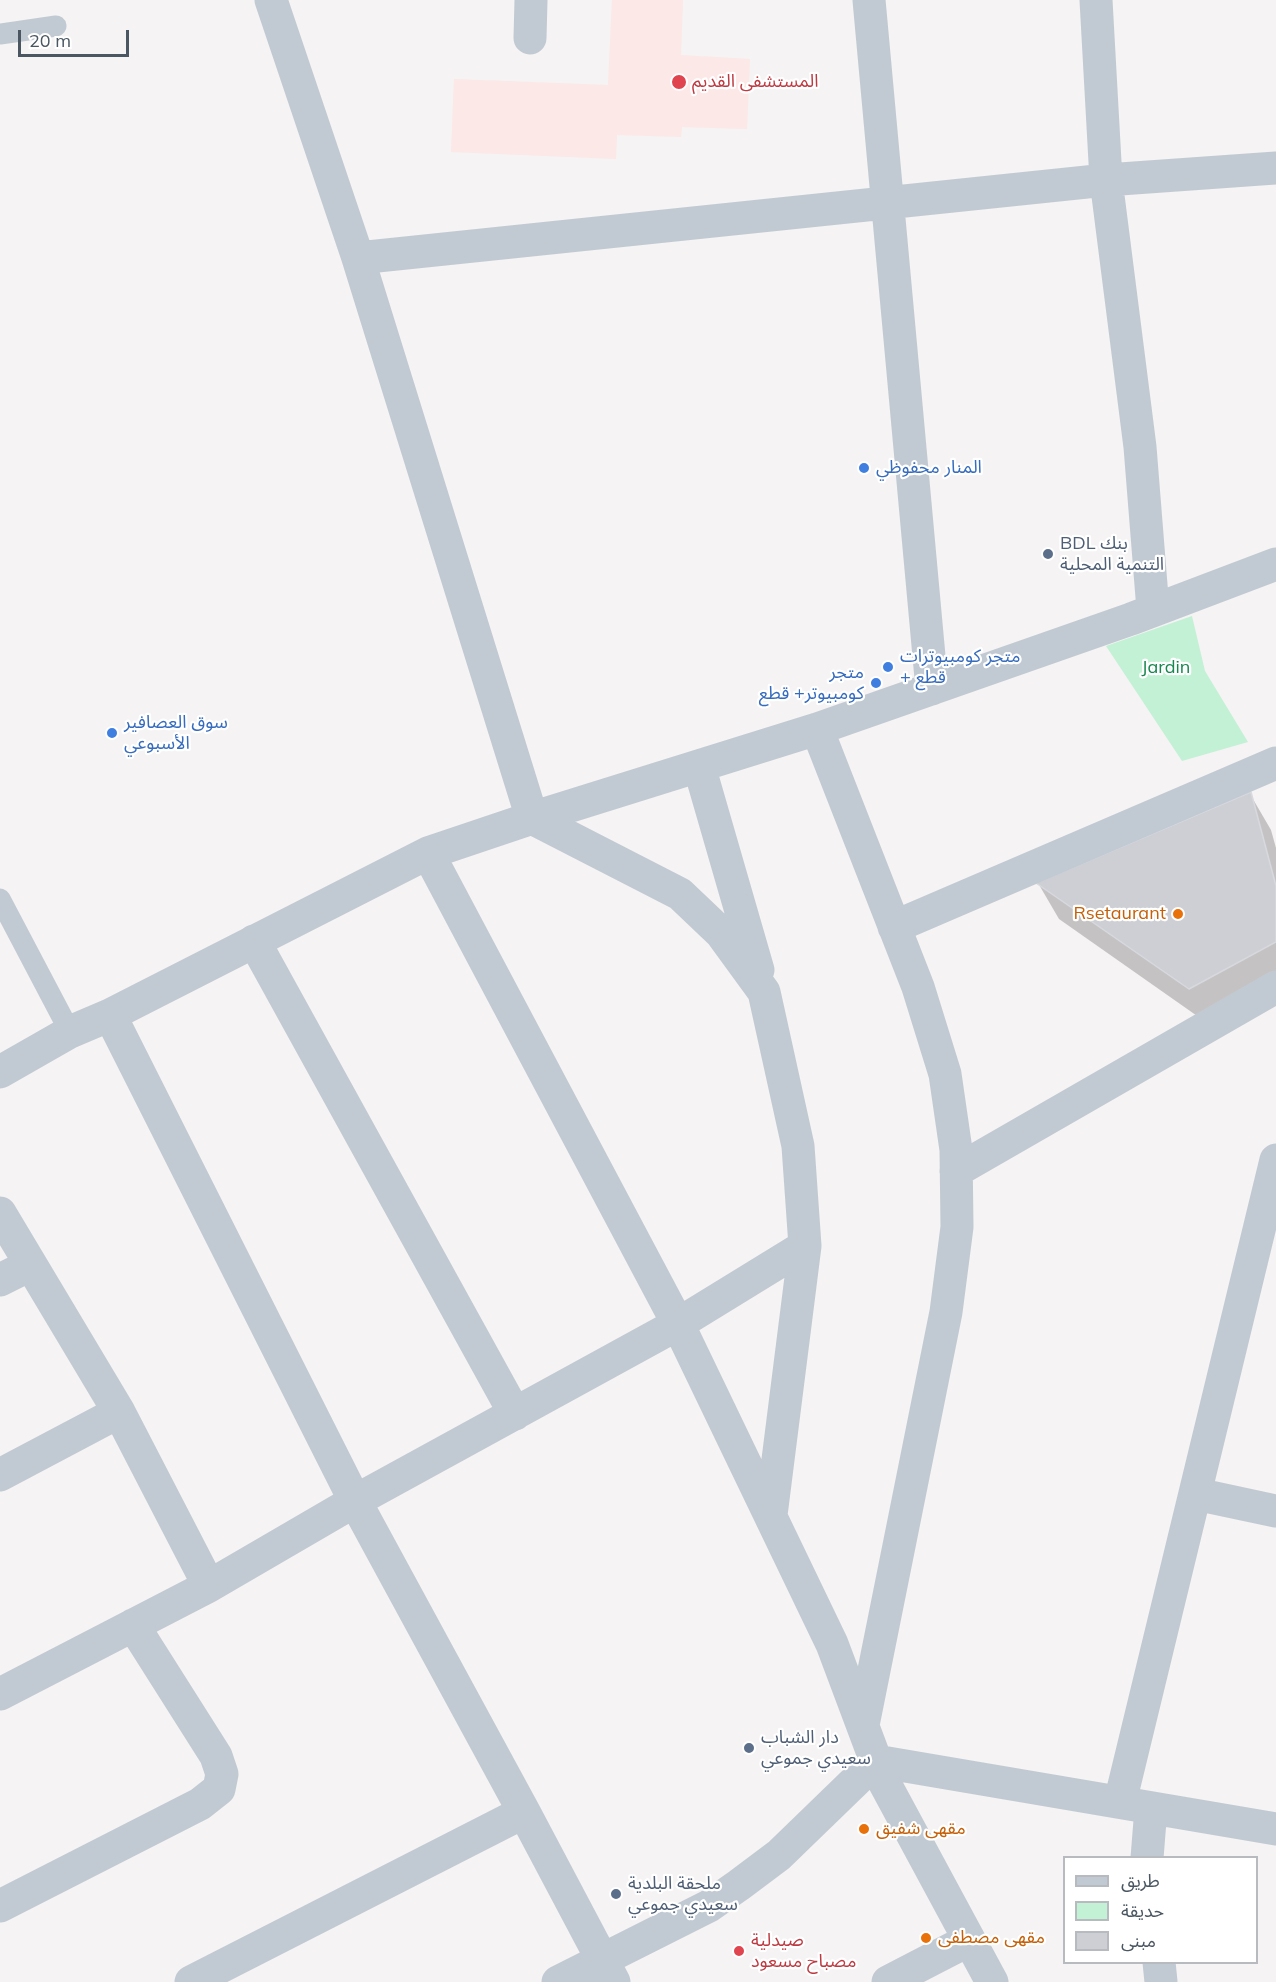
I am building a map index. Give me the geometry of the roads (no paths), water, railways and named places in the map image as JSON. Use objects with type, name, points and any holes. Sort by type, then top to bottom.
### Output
[{"type":"street","points":[[271,0],[358,258],[532,818],[680,894],[721,933],[764,992]]},
{"type":"street","points":[[530,38],[531,0]]},
{"type":"street","points":[[869,0],[932,689]]},
{"type":"street","points":[[1096,0],[1106,180],[1140,447],[1153,610]]},
{"type":"street","points":[[358,258],[1106,180],[1276,168]]},
{"type":"street","points":[[0,1072],[70,1032],[110,1015],[428,853],[817,729],[1276,564]]},
{"type":"street","points":[[817,729],[918,987],[945,1074],[956,1150],[957,1227],[946,1312],[863,1725]]},
{"type":"street","points":[[894,927],[1276,763]]},
{"type":"street","points":[[699,766],[764,992],[798,1146],[805,1246],[771,1515]]},
{"type":"street","points":[[428,853],[678,1324],[832,1644],[884,1780],[992,1982]]},
{"type":"street","points":[[254,941],[515,1414]]},
{"type":"street","points":[[956,1171],[1276,987]]},
{"type":"street","points":[[110,1015],[355,1501],[608,1971]]},
{"type":"street","points":[[1147,1856],[1136,1805],[1196,1494],[1268,1228],[1276,1160]]},
{"type":"street","points":[[0,1213],[119,1412],[209,1586]]},
{"type":"street","points":[[0,1694],[209,1586],[355,1501],[678,1324],[805,1246]]},
{"type":"street","points":[[0,1280],[30,1264]]},
{"type":"street","points":[[0,1475],[119,1412]]},
{"type":"street","points":[[1196,1494],[1276,1511]]},
{"type":"street","points":[[0,1906],[200,1804],[219,1789],[222,1774],[216,1756],[133,1625]]},
{"type":"street","points":[[876,1761],[1276,1829]]},
{"type":"street","points":[[558,1982],[608,1971],[709,1906],[779,1855],[876,1761]]},
{"type":"street","points":[[191,1982],[524,1812]]},
{"type":"street","points":[[888,1982],[969,1940]]},
{"type":"street","points":[[1159,1964],[1161,1982]]},
{"type":"lane","points":[[0,34],[56,26]]},
{"type":"lane","points":[[0,899],[70,1032]]},
{"type":"place","name":"المستشفى القديم","points":[[679,82]]},
{"type":"place","name":"المنار محفوظي","points":[[864,468]]},
{"type":"place","name":"BDL بنك التنمية المحلية","points":[[1048,554]]},
{"type":"place","name":"متجر كومبيوترات + قطع","points":[[888,667]]},
{"type":"place","name":"متجر كومبيوتر+ قطع","points":[[876,683]]},
{"type":"place","name":"سوق العصافير الأسبوعي","points":[[112,733]]},
{"type":"place","name":"Rsetaurant","points":[[1178,914]]},
{"type":"place","name":"دار الشباب سعيدي جموعي","points":[[749,1748]]},
{"type":"place","name":"مقهى شفيق","points":[[864,1829]]},
{"type":"place","name":"ملحقة البلدية سعيدي جموعي","points":[[616,1894]]},
{"type":"place","name":"مقهى مصطفى","points":[[926,1938]]},
{"type":"place","name":"صيدلية مصباح مسعود","points":[[739,1951]]},
{"type":"park label","name":"Jardin","points":[[1166,668]]}]
